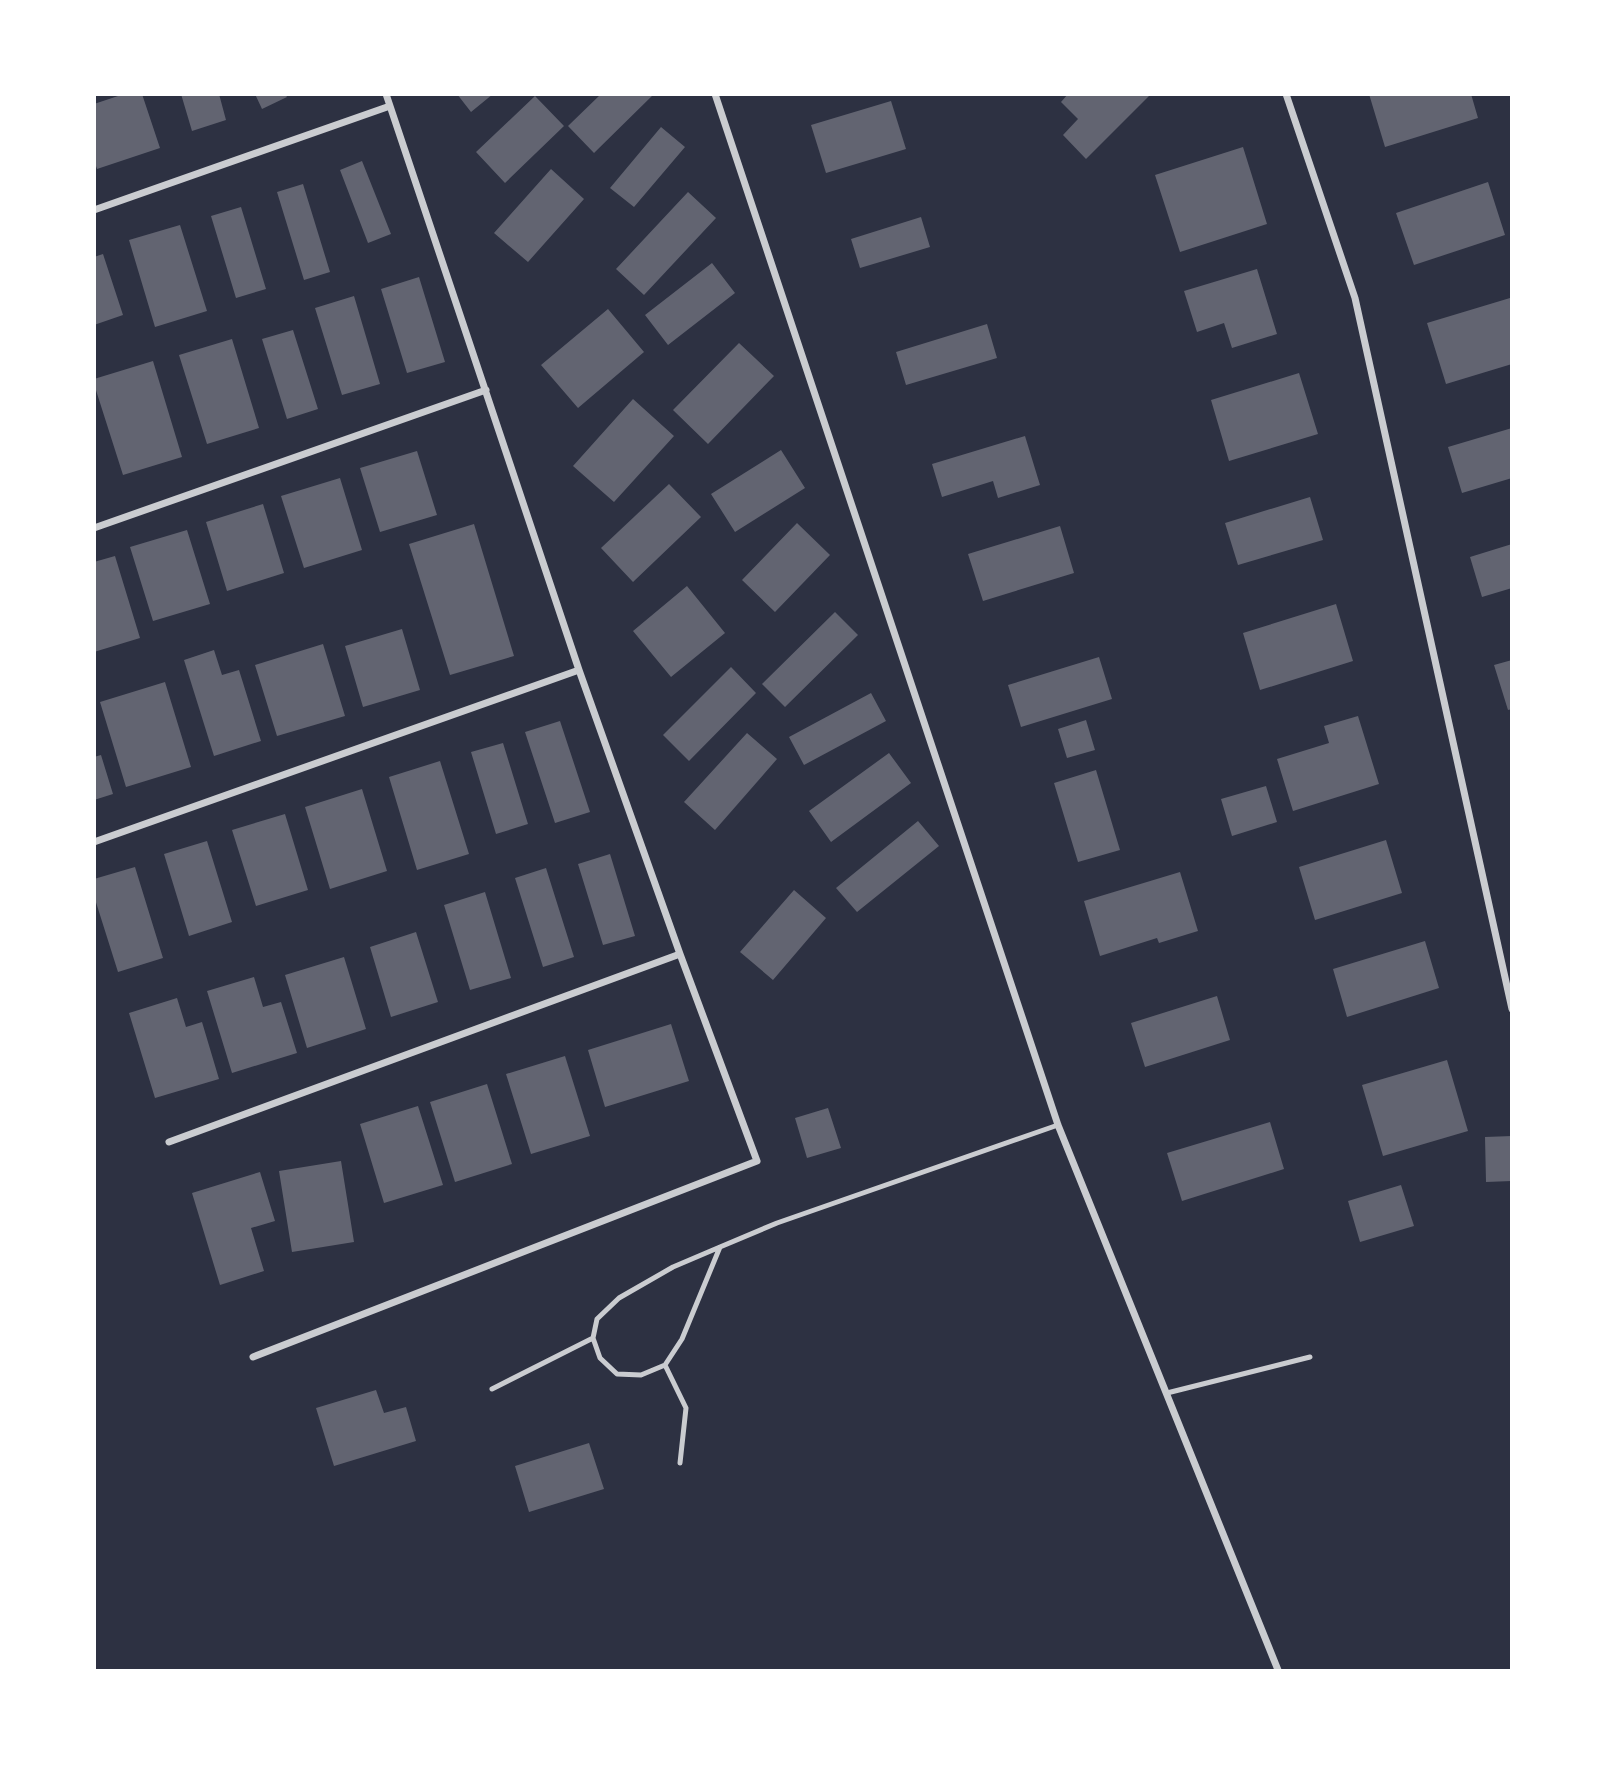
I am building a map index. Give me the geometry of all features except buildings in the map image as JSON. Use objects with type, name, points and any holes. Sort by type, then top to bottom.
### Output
[{"type":"street","points":[[253,1357],[757,1161],[579,670],[386,94]]},
{"type":"street","points":[[715,94],[1058,1125],[1278,1671]]},
{"type":"street","points":[[1286,94],[1355,298],[1511,1009]]},
{"type":"street","points":[[94,210],[390,106]]},
{"type":"street","points":[[94,528],[486,390]]},
{"type":"street","points":[[94,842],[579,670]]},
{"type":"street","points":[[169,1142],[680,954]]},
{"type":"lane","points":[[720,1247],[682,1339],[665,1365],[641,1375],[617,1374],[600,1358],[593,1338],[597,1319],[619,1298],[673,1267],[720,1247],[777,1223],[1058,1125]]},
{"type":"lane","points":[[492,1389],[593,1338]]},
{"type":"lane","points":[[1167,1393],[1310,1357]]},
{"type":"lane","points":[[665,1365],[686,1408],[680,1463]]}]
